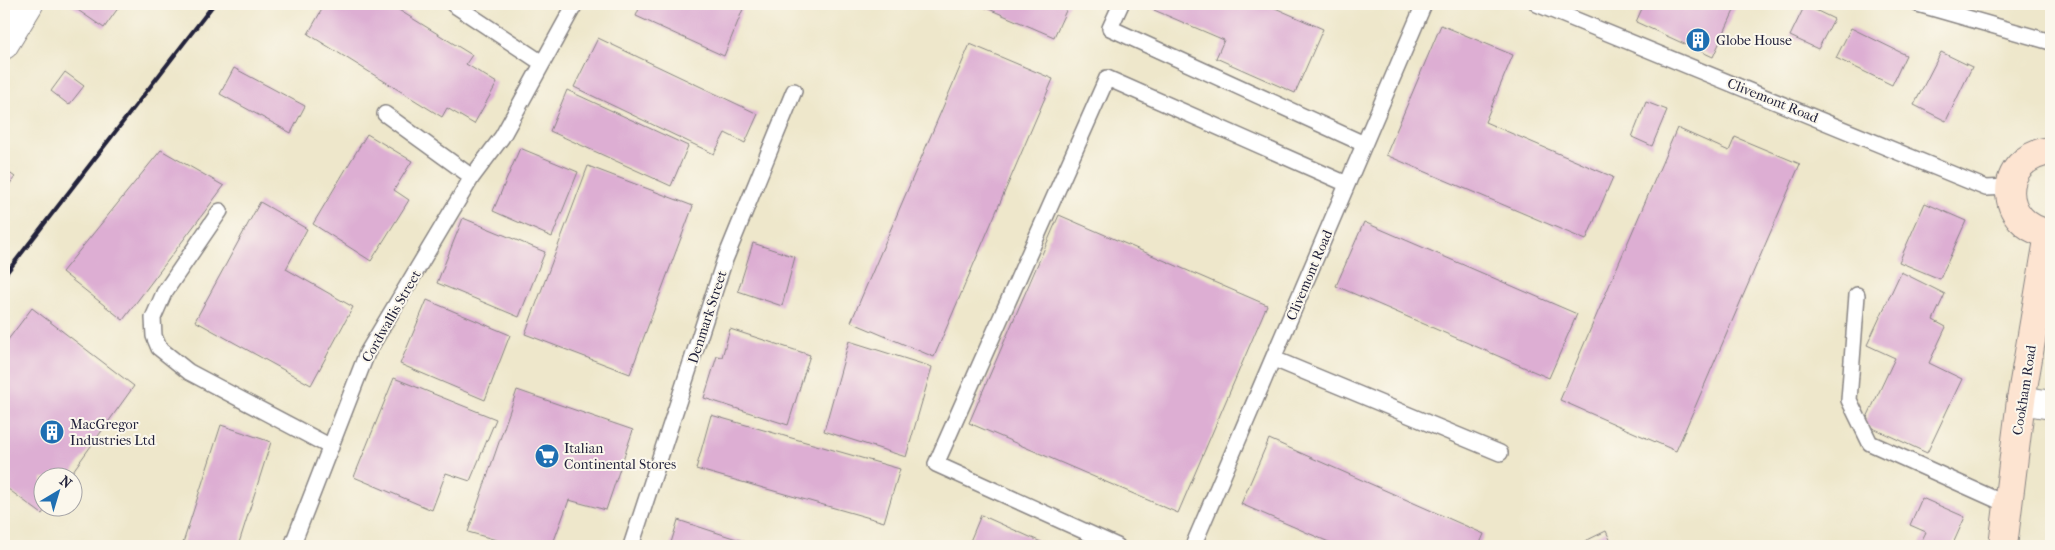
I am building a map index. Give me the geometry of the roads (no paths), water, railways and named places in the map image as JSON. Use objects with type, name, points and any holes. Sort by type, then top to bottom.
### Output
[{"type":"main road","points":[[2010,187],[2015,173],[2025,160],[2039,153],[2051,151]]},
{"type":"main road","name":"Cookham Road","points":[[2003,546],[2021,400],[2050,234],[2028,227],[2017,216],[2011,203],[2010,187]]},
{"type":"street","points":[[4,45],[29,4]]},
{"type":"street","points":[[2021,400],[2051,405]]},
{"type":"lane","points":[[453,4],[542,63]]},
{"type":"lane","name":"Cordwallis Street","points":[[292,546],[367,353],[472,177],[502,137],[575,4]]},
{"type":"lane","points":[[1121,4],[1110,28],[1364,144]]},
{"type":"lane","name":"Clivemont Road","points":[[1193,546],[1274,360],[1424,4]]},
{"type":"lane","name":"Clivemont Road","points":[[1536,4],[1986,188],[2010,187]]},
{"type":"lane","points":[[1918,4],[2051,42]]},
{"type":"lane","points":[[1117,546],[936,464],[1107,78],[1347,184]]},
{"type":"lane","name":"Denmark Street","points":[[631,546],[724,262],[794,91]]},
{"type":"lane","points":[[385,114],[472,177]]},
{"type":"lane","points":[[220,210],[164,293],[153,318],[154,336],[160,348],[189,372],[331,447]]},
{"type":"lane","points":[[1857,295],[1849,400],[1870,443],[2008,505]]},
{"type":"lane","points":[[1274,360],[1500,452]]},
{"type":"railway","points":[[4,276],[214,4]]},
{"type":"place","name":"Globe House","points":[[1698,40]]},
{"type":"place","name":"MacGregor Industries Ltd","points":[[52,432]]},
{"type":"place","name":"Italian Continental Stores","points":[[547,456]]}]
